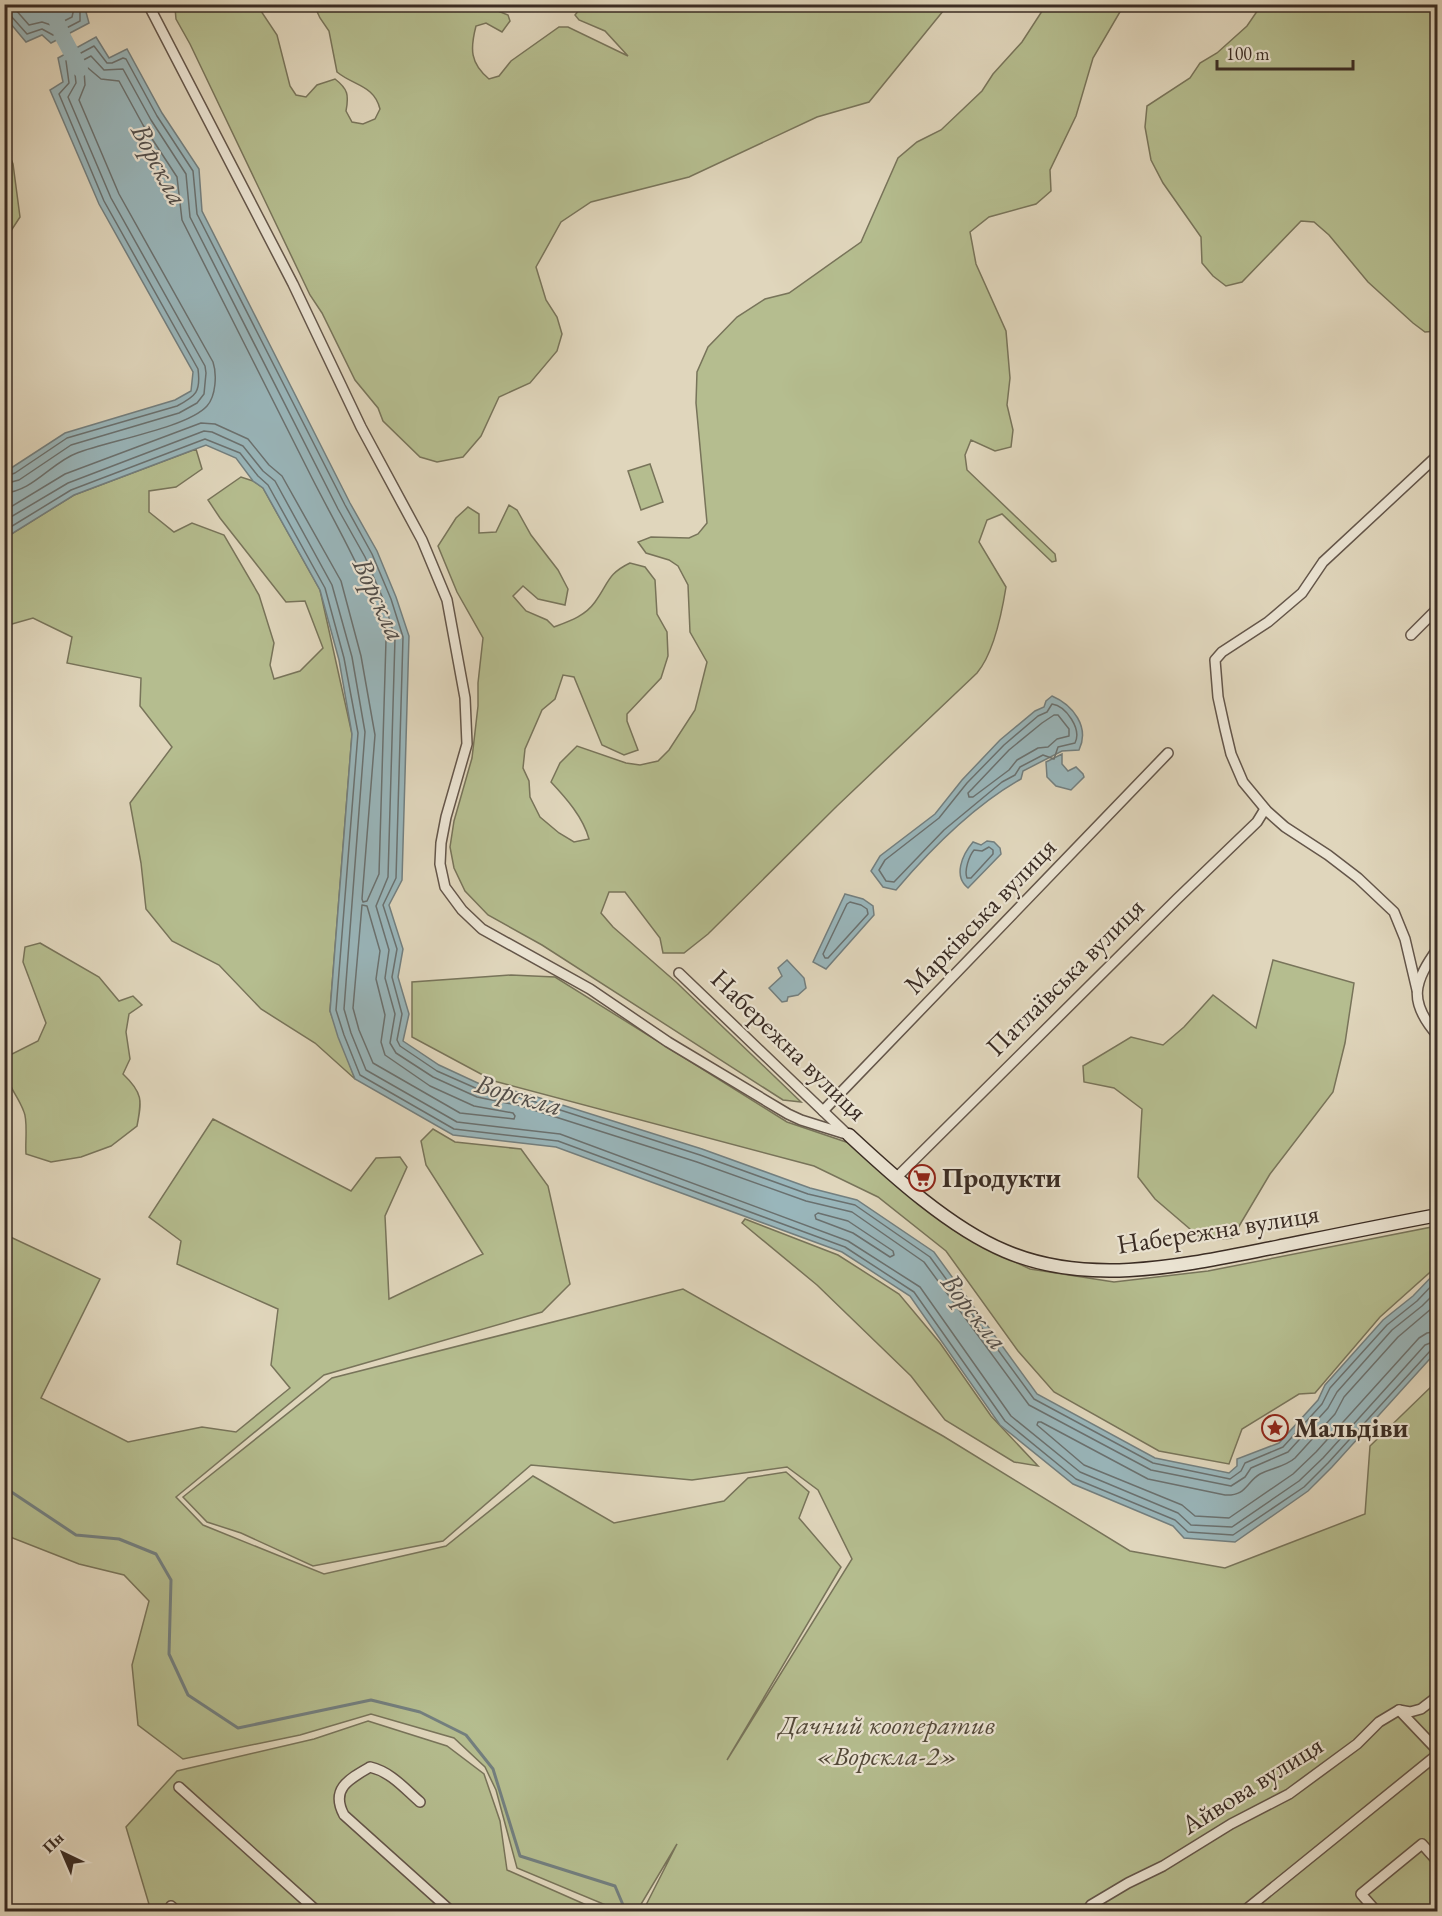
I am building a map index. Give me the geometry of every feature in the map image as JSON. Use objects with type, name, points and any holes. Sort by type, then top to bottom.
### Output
[{"type":"street","points":[[148,4],[293,284],[361,428],[422,540],[447,600],[465,698],[467,744],[441,843],[440,864],[445,887],[462,910],[482,929],[590,989],[668,1042],[788,1114],[849,1135]]},
{"type":"street","points":[[1437,455],[1323,561],[1302,593],[1268,622],[1222,652],[1215,660],[1218,697],[1231,753],[1243,782],[1265,809],[1297,836],[1314,845],[1358,878],[1394,912],[1406,939],[1420,1010],[1437,1036]]},
{"type":"street","points":[[1411,635],[1437,608]]},
{"type":"street","name":"Марківська вулиця","points":[[823,1111],[1168,753]]},
{"type":"street","name":"Патлаївська вулиця","points":[[896,1178],[1257,822],[1265,809]]},
{"type":"street","points":[[1417,990],[1423,968],[1437,948]]},
{"type":"street","name":"Набережна вулиця","points":[[679,973],[896,1178],[964,1228],[1003,1251],[1025,1259],[1085,1271],[1115,1271],[1200,1262],[1437,1215]]},
{"type":"street","name":"Айвова вулиця","points":[[1086,1911],[1091,1905],[1128,1883],[1162,1866],[1231,1824],[1289,1794],[1358,1744],[1379,1722],[1399,1710],[1410,1712],[1421,1709],[1437,1696]]},
{"type":"street","points":[[1243,1911],[1437,1753],[1399,1710]]},
{"type":"street","points":[[420,1802],[393,1777],[370,1767],[350,1779],[341,1789],[338,1803],[344,1815],[452,1911]]},
{"type":"street","points":[[179,1787],[318,1911]]},
{"type":"street","points":[[1377,1911],[1362,1894],[1422,1844],[1437,1862]]},
{"type":"green space","points":[[1262,4],[1437,5],[1437,331],[1425,332],[1413,323],[1368,282],[1329,235],[1314,222],[1301,221],[1242,282],[1226,286],[1202,263],[1201,237],[1163,183],[1151,160],[1145,127],[1147,106],[1190,78],[1200,63],[1217,53],[1247,26]]},
{"type":"green space","points":[[180,5],[257,5],[277,35],[290,86],[296,95],[306,97],[317,85],[335,79],[347,93],[346,111],[352,122],[363,124],[375,119],[380,109],[377,101],[368,90],[337,72],[329,31],[314,5],[493,5],[493,9],[508,15],[510,21],[502,32],[486,23],[476,26],[472,49],[478,67],[489,79],[499,76],[511,61],[559,27],[568,27],[628,56],[605,31],[579,20],[575,15],[583,5],[948,5],[869,102],[817,117],[689,177],[591,202],[561,222],[536,267],[546,300],[557,317],[562,334],[557,351],[530,383],[499,397],[481,436],[463,457],[437,462],[420,457],[383,421],[378,408],[355,380],[322,313],[310,295],[176,19],[175,8]]},
{"type":"green space","points":[[1046,5],[1124,5],[1093,58],[1076,116],[1050,170],[1051,191],[1036,204],[989,217],[970,232],[976,264],[1006,331],[1010,378],[1007,405],[1013,430],[1011,447],[995,451],[971,440],[965,455],[967,470],[1055,554],[1056,561],[1052,562],[1002,514],[987,520],[979,542],[1006,587],[992,644],[983,665],[708,934],[684,953],[663,953],[660,938],[625,892],[609,892],[601,913],[613,927],[676,982],[801,1102],[783,1100],[542,945],[488,915],[465,891],[454,868],[450,847],[454,821],[472,758],[483,638],[457,592],[438,546],[456,518],[468,507],[479,514],[479,533],[496,532],[509,505],[517,510],[531,535],[558,570],[568,589],[565,605],[538,599],[523,586],[513,596],[526,611],[547,620],[554,627],[577,618],[587,611],[613,575],[630,563],[645,567],[655,580],[657,614],[667,632],[668,656],[661,678],[627,714],[627,721],[638,750],[624,755],[602,745],[574,677],[563,675],[555,699],[542,710],[525,749],[523,768],[529,781],[530,797],[540,817],[574,842],[589,839],[568,801],[551,782],[560,763],[577,746],[626,763],[640,765],[658,761],[669,750],[695,710],[707,662],[690,632],[688,585],[678,566],[669,560],[646,553],[638,542],[651,537],[689,538],[698,534],[707,523],[696,403],[697,372],[708,347],[737,317],[765,299],[789,293],[861,242],[898,158],[917,142],[941,130],[982,91],[993,74],[1022,42]]},
{"type":"green space","points":[[4,142],[13,164],[20,217],[5,240]]},
{"type":"green space","points":[[196,449],[202,469],[176,487],[149,491],[149,512],[174,532],[192,523],[224,535],[259,595],[274,643],[270,665],[274,679],[300,671],[323,648],[305,601],[286,602],[208,500],[241,477],[263,488],[320,590],[352,734],[330,1011],[355,1079],[315,1043],[261,1009],[219,965],[172,941],[146,909],[141,863],[130,803],[172,747],[140,706],[141,678],[67,663],[72,637],[33,618],[5,626],[5,538],[74,495]]},
{"type":"green space","points":[[650,464],[663,502],[641,510],[628,471]]},
{"type":"green space","points":[[40,943],[99,977],[119,1001],[133,996],[142,1005],[129,1014],[126,1032],[130,1059],[123,1074],[138,1092],[140,1110],[137,1126],[111,1146],[81,1157],[51,1162],[26,1154],[25,1116],[10,1085],[7,1073],[10,1055],[38,1041],[46,1023],[23,962],[25,947]]},
{"type":"green space","points":[[1273,960],[1354,983],[1345,1043],[1333,1092],[1270,1174],[1232,1238],[1204,1241],[1155,1199],[1138,1177],[1142,1109],[1114,1088],[1084,1082],[1083,1066],[1131,1037],[1163,1045],[1184,1027],[1213,995],[1256,1028]]},
{"type":"green space","points":[[511,975],[555,977],[787,1122],[849,1143],[984,1247],[1030,1269],[1114,1282],[1208,1271],[1437,1226],[1437,1266],[1380,1317],[1315,1393],[1299,1394],[1242,1429],[1229,1464],[1159,1451],[1054,1392],[1018,1351],[946,1251],[878,1197],[814,1166],[494,1081],[412,1037],[412,982]]},
{"type":"green space","name":"Дачний кооператив «Ворскла-2»","points":[[213,1119],[351,1191],[376,1158],[400,1157],[407,1167],[385,1216],[389,1299],[483,1254],[426,1165],[421,1141],[433,1129],[455,1142],[521,1149],[548,1186],[570,1284],[542,1312],[324,1375],[176,1497],[203,1525],[324,1574],[446,1546],[533,1476],[614,1523],[724,1501],[748,1478],[786,1472],[809,1492],[799,1518],[841,1567],[727,1760],[852,1559],[818,1490],[787,1467],[692,1480],[531,1465],[443,1541],[313,1566],[241,1533],[207,1522],[183,1497],[332,1378],[683,1289],[943,1436],[1130,1551],[1225,1568],[1365,1514],[1370,1446],[1437,1381],[1437,1911],[643,1911],[677,1844],[637,1911],[620,1911],[517,1868],[496,1790],[485,1767],[454,1738],[371,1714],[300,1735],[183,1759],[138,1725],[132,1665],[149,1601],[124,1575],[79,1564],[5,1535],[4,1234],[100,1279],[41,1398],[128,1442],[202,1427],[236,1432],[290,1388],[271,1365],[278,1309],[177,1264],[181,1241],[149,1217]]},
{"type":"green space","points":[[745,1219],[838,1255],[899,1294],[940,1343],[991,1416],[1038,1466],[1014,1462],[945,1420],[911,1376],[817,1285],[742,1223]]},
{"type":"green space","points":[[368,1721],[447,1746],[484,1774],[500,1821],[507,1870],[600,1911],[151,1911],[126,1827],[177,1771],[314,1739]]},
{"type":"water","points":[[5,5],[94,5],[95,7],[86,12],[89,23],[51,43],[42,35],[26,42],[5,17]]},
{"type":"water","points":[[96,37],[109,58],[127,49],[162,113],[199,169],[202,211],[350,503],[377,551],[409,636],[402,880],[389,905],[403,949],[398,977],[409,1014],[403,1041],[439,1065],[482,1085],[524,1093],[702,1149],[810,1188],[857,1200],[934,1252],[1037,1394],[1155,1458],[1229,1473],[1237,1466],[1237,1459],[1279,1443],[1318,1400],[1325,1385],[1383,1320],[1413,1296],[1437,1271],[1437,1351],[1308,1491],[1235,1542],[1184,1538],[1173,1526],[1073,1484],[1000,1425],[910,1296],[842,1252],[556,1147],[453,1135],[355,1079],[330,1011],[352,734],[339,660],[320,590],[263,488],[253,481],[236,458],[206,445],[74,495],[5,538],[5,472],[65,433],[175,400],[191,391],[193,372],[99,204],[50,90],[63,82],[58,58]]},
{"type":"water","points":[[1052,696],[1067,705],[1078,718],[1082,733],[1079,750],[1062,751],[1023,771],[1021,779],[987,802],[954,829],[896,890],[883,887],[871,871],[880,856],[935,814],[962,780],[1000,740],[1035,711],[1044,707],[1046,701]]},
{"type":"water","points":[[1062,754],[1062,764],[1068,771],[1076,767],[1084,777],[1071,790],[1056,786],[1047,777],[1046,762]]},
{"type":"water","points":[[987,841],[994,842],[1000,848],[1001,854],[968,888],[963,883],[960,872],[965,853],[973,842],[981,845]]},
{"type":"water","points":[[845,894],[863,899],[873,906],[874,915],[826,969],[813,962]]},
{"type":"water","points":[[787,960],[804,978],[806,988],[798,995],[788,997],[787,1001],[782,1002],[769,988],[782,976],[778,968]]},
{"type":"waterway","name":"Ворскла","points":[[50,4],[63,37],[80,69]]},
{"type":"waterway","points":[[4,1487],[76,1535],[119,1539],[156,1554],[171,1580],[169,1654],[188,1695],[238,1728],[371,1700],[420,1712],[466,1735],[493,1769],[520,1856],[615,1886],[626,1912]]},
{"type":"place","name":"Продукти","points":[[922,1178]]},
{"type":"place","name":"Мальдіви","points":[[1275,1428]]}]
